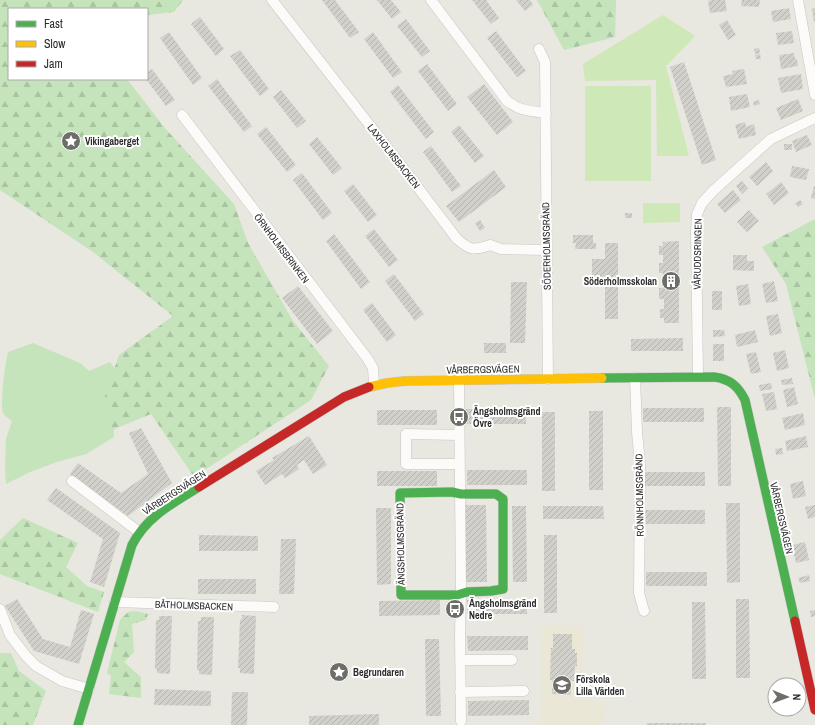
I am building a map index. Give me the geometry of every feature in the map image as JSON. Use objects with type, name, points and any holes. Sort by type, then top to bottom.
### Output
[{"type":"street","name":"LAXHOLMSBACKEN","points":[[272,0],[457,239],[467,248],[479,249],[490,245],[501,249],[546,250]]},
{"type":"street","points":[[431,0],[507,100],[516,107],[529,111],[546,113]]},
{"type":"street","points":[[798,0],[815,95]]},
{"type":"street","name":"SÖDERHOLMSGRÄND","points":[[539,49],[545,62],[548,379]]},
{"type":"street","name":"ÖRNHOLMSBRINKEN","points":[[182,115],[367,358],[373,368],[374,384]]},
{"type":"street","name":"VÅRUDDSRINGEN","points":[[698,376],[697,214],[702,203],[714,190],[772,139],[815,118]]},
{"type":"street","name":"VÅRBERGSVÄGEN","points":[[78,725],[132,545],[138,532],[145,524],[167,507],[359,389],[374,384],[391,382],[459,380],[698,376],[724,378],[731,381],[742,392],[745,400],[811,672],[815,710]]},
{"type":"street","name":"RÖNNHOLMSGRÄND","points":[[635,378],[640,465],[639,594],[644,611]]},
{"type":"street","points":[[459,380],[462,592],[460,610],[461,721]]},
{"type":"street","points":[[459,435],[406,434],[406,464],[460,464]]},
{"type":"street","points":[[72,481],[138,532]]},
{"type":"street","name":"ÄNGSHOLMSGRÄND","points":[[452,492],[460,494],[496,494],[503,499],[504,580],[502,589],[494,592],[462,592],[457,595],[401,595],[400,493],[452,492]]},
{"type":"street","name":"BÅTHOLMSBACKEN","points":[[115,602],[274,607]]},
{"type":"street","points":[[0,609],[10,635],[26,656],[36,666],[62,681],[89,689]]},
{"type":"street","points":[[460,660],[512,660]]},
{"type":"street","points":[[460,692],[524,691]]},
{"type":"shaded area","name":"Förskola Lilla Världen","points":[[542,626],[583,627],[583,672],[586,697],[606,707],[603,720],[599,725],[540,725]]},
{"type":"green space","points":[[0,0],[183,0],[174,12],[148,15],[148,8],[8,8],[8,80],[128,80],[164,127],[234,204],[248,243],[293,321],[329,366],[311,400],[194,477],[151,414],[112,430],[105,396],[119,355],[173,316],[93,252],[0,190]]},
{"type":"green space","points":[[537,0],[616,0],[615,37],[564,50]]},
{"type":"green space","points":[[663,15],[695,36],[666,66],[689,156],[657,156],[656,80],[585,81],[583,64]]},
{"type":"green space","points":[[585,86],[651,86],[651,181],[585,181]]},
{"type":"green space","points":[[643,203],[680,203],[680,222],[643,223]]},
{"type":"green space","points":[[815,219],[815,399],[786,284],[762,247]]},
{"type":"green space","points":[[33,343],[80,363],[89,371],[110,362],[121,377],[113,420],[114,437],[86,454],[57,462],[30,472],[6,484],[6,439],[12,421],[3,413],[2,400],[8,352]]},
{"type":"green space","points":[[23,518],[78,543],[66,567],[87,586],[104,592],[98,612],[0,574],[0,540]]},
{"type":"green space","points":[[136,611],[148,614],[146,620],[132,624],[134,652],[124,662],[141,677],[141,698],[109,694],[111,676],[107,673],[120,620],[128,612]]},
{"type":"green space","points":[[0,653],[11,653],[19,671],[46,691],[33,725],[0,725]]},
{"type":"building","points":[[322,0],[335,0],[359,32],[350,38]]},
{"type":"building","points":[[377,0],[391,0],[401,12],[392,19]]},
{"type":"building","points":[[472,0],[486,0],[499,18],[491,24]]},
{"type":"building","points":[[516,0],[530,0],[533,5],[525,11]]},
{"type":"building","points":[[725,0],[727,11],[710,13],[708,1]]},
{"type":"building","points":[[742,0],[760,0],[759,7],[741,6]]},
{"type":"building","points":[[789,8],[791,19],[773,22],[771,11]]},
{"type":"building","points":[[815,8],[815,22],[814,22],[812,9]]},
{"type":"building","points":[[200,17],[224,49],[216,56],[191,24]]},
{"type":"building","points":[[406,19],[430,51],[422,57],[397,26]]},
{"type":"building","points":[[727,20],[736,35],[728,40],[719,25]]},
{"type":"building","points":[[496,31],[526,71],[517,77],[487,38]]},
{"type":"building","points":[[792,31],[794,43],[778,45],[776,33]]},
{"type":"building","points":[[169,32],[202,78],[193,85],[160,38]]},
{"type":"building","points":[[373,32],[402,72],[393,78],[364,39]]},
{"type":"building","points":[[759,48],[760,53],[755,54],[754,49]]},
{"type":"building","points":[[240,50],[269,89],[260,96],[230,56]]},
{"type":"building","points":[[794,53],[798,66],[781,69],[779,55]]},
{"type":"building","points":[[760,54],[761,59],[756,59],[755,55]]},
{"type":"building","points":[[684,62],[716,160],[702,165],[670,67]]},
{"type":"building","points":[[427,64],[457,104],[448,111],[418,71]]},
{"type":"building","points":[[152,69],[175,100],[166,106],[147,80],[148,80],[148,71]]},
{"type":"building","points":[[744,69],[747,84],[726,87],[723,76],[733,74],[732,71]]},
{"type":"building","points":[[801,74],[803,89],[781,93],[778,78]]},
{"type":"building","points":[[217,79],[252,126],[244,132],[208,86]]},
{"type":"building","points":[[484,84],[513,122],[497,135],[467,97]]},
{"type":"building","points":[[398,85],[434,132],[426,139],[390,92]]},
{"type":"building","points":[[281,90],[306,121],[297,128],[273,97]]},
{"type":"building","points":[[747,94],[750,107],[731,111],[729,97]]},
{"type":"building","points":[[798,99],[803,111],[781,120],[776,108]]},
{"type":"building","points":[[759,100],[760,104],[754,106],[753,102]]},
{"type":"building","points":[[745,122],[746,127],[754,124],[756,135],[739,139],[735,125]]},
{"type":"building","points":[[459,125],[484,156],[475,163],[451,132]]},
{"type":"building","points":[[266,127],[296,165],[287,172],[257,134]]},
{"type":"building","points":[[807,135],[812,145],[796,152],[792,141]]},
{"type":"building","points":[[317,137],[342,168],[333,175],[309,144]]},
{"type":"building","points":[[784,144],[792,144],[792,150],[784,150]]},
{"type":"building","points":[[431,146],[461,186],[452,192],[423,152]]},
{"type":"building","points":[[766,162],[773,171],[757,186],[749,177]]},
{"type":"building","points":[[792,166],[809,169],[806,180],[790,177]]},
{"type":"building","points":[[494,170],[506,187],[459,222],[446,206]]},
{"type":"building","points":[[302,173],[332,213],[323,220],[293,180]]},
{"type":"building","points":[[742,181],[748,188],[742,194],[736,186]]},
{"type":"building","points":[[781,182],[789,193],[774,205],[766,194]]},
{"type":"building","points":[[353,184],[377,215],[368,222],[344,191]]},
{"type":"building","points":[[815,186],[815,199],[811,198]]},
{"type":"building","points":[[733,190],[741,200],[725,213],[717,204]]},
{"type":"building","points":[[800,200],[803,204],[798,207],[795,203]]},
{"type":"building","points":[[749,210],[759,221],[747,232],[737,222]]},
{"type":"building","points":[[625,213],[632,213],[632,218],[625,218]]},
{"type":"building","points":[[480,220],[485,228],[480,231],[475,223]]},
{"type":"building","points":[[374,229],[398,260],[389,267],[365,236]]},
{"type":"building","points":[[334,234],[370,282],[361,289],[326,241]]},
{"type":"building","points":[[573,235],[593,235],[593,243],[596,243],[596,249],[575,249],[576,243],[573,243]]},
{"type":"building","name":"Söderholmsskolan","points":[[679,241],[679,323],[664,323],[664,318],[660,318],[660,309],[664,309],[664,299],[659,299],[659,288],[663,288],[663,273],[659,273],[659,263],[663,263],[663,255],[659,255],[659,246],[663,246],[663,242]]},
{"type":"building","points":[[605,243],[618,243],[618,319],[605,319],[605,280],[592,280],[592,259],[605,259]]},
{"type":"building","points":[[733,255],[747,255],[747,261],[754,261],[754,271],[733,270]]},
{"type":"building","points":[[394,274],[424,314],[415,321],[385,281]]},
{"type":"building","points":[[774,281],[778,301],[766,303],[762,284]]},
{"type":"building","points":[[511,282],[527,282],[525,343],[510,343]]},
{"type":"building","points":[[748,284],[751,304],[739,306],[736,286]]},
{"type":"building","points":[[298,286],[333,331],[317,344],[282,298]]},
{"type":"building","points":[[712,291],[722,291],[722,310],[712,310]]},
{"type":"building","points":[[372,303],[396,335],[387,342],[363,310]]},
{"type":"building","points":[[778,314],[782,333],[770,336],[766,316]]},
{"type":"building","points":[[713,330],[724,330],[725,336],[713,337]]},
{"type":"building","points":[[755,330],[758,342],[737,347],[735,335]]},
{"type":"building","points":[[683,338],[683,351],[631,351],[631,339]]},
{"type":"building","points":[[484,343],[506,343],[506,353],[484,353]]},
{"type":"building","points":[[713,344],[724,344],[724,361],[713,361]]},
{"type":"building","points":[[785,350],[789,368],[777,371],[773,353]]},
{"type":"building","points":[[756,352],[761,372],[751,374],[746,354]]},
{"type":"building","points":[[792,378],[793,384],[782,385],[781,380]]},
{"type":"building","points":[[771,383],[772,389],[760,391],[759,385]]},
{"type":"building","points":[[794,387],[798,404],[787,407],[783,390]]},
{"type":"building","points":[[774,392],[777,409],[766,411],[762,394]]},
{"type":"building","points":[[717,407],[731,407],[731,486],[718,486]]},
{"type":"building","points":[[526,408],[526,424],[466,424],[466,409]]},
{"type":"building","points":[[643,408],[704,408],[704,422],[643,422]]},
{"type":"building","points":[[377,410],[437,410],[437,425],[377,425]]},
{"type":"building","points":[[589,411],[603,411],[603,490],[589,490]]},
{"type":"building","points":[[542,412],[555,412],[555,491],[542,491]]},
{"type":"building","points":[[803,413],[805,425],[785,430],[782,418]]},
{"type":"building","points":[[141,428],[172,483],[128,516],[70,474],[78,463],[121,493],[148,474],[129,433]]},
{"type":"building","points":[[309,436],[327,465],[313,474],[304,460],[297,465],[299,469],[285,478],[282,474],[265,485],[256,471],[274,460],[272,458]]},
{"type":"building","points":[[806,436],[808,447],[787,451],[785,441]]},
{"type":"building","points":[[782,448],[783,454],[776,455],[775,449]]},
{"type":"building","points":[[467,470],[527,470],[527,485],[467,485]]},
{"type":"building","points":[[377,471],[437,471],[437,486],[377,486]]},
{"type":"building","points":[[644,472],[705,472],[705,486],[644,486]]},
{"type":"building","points":[[803,481],[806,496],[793,499],[790,484]]},
{"type":"building","points":[[56,488],[120,533],[104,587],[90,582],[103,539],[47,500]]},
{"type":"building","points":[[726,503],[740,503],[740,582],[727,583]]},
{"type":"building","points":[[465,505],[486,505],[487,582],[466,582]]},
{"type":"building","points":[[815,505],[815,517],[808,519],[805,507]]},
{"type":"building","points":[[512,506],[526,506],[527,582],[513,582]]},
{"type":"building","points":[[543,506],[603,506],[604,519],[543,519]]},
{"type":"building","points":[[376,508],[391,508],[391,584],[377,585]]},
{"type":"building","points":[[644,510],[705,510],[705,524],[644,524]]},
{"type":"building","points":[[199,535],[258,536],[258,551],[199,551]]},
{"type":"building","points":[[544,535],[557,535],[557,613],[544,613]]},
{"type":"building","points":[[281,539],[296,539],[294,594],[279,594]]},
{"type":"building","points":[[805,542],[809,560],[796,563],[792,545]]},
{"type":"building","points":[[646,572],[707,572],[707,586],[646,586]]},
{"type":"building","points":[[809,575],[810,581],[800,583],[798,578]]},
{"type":"building","points":[[198,579],[256,579],[256,594],[198,594]]},
{"type":"building","points":[[17,599],[43,639],[70,647],[81,610],[94,614],[79,664],[34,651],[5,606]]},
{"type":"building","points":[[527,599],[527,614],[467,614],[467,600]]},
{"type":"building","points":[[736,599],[749,599],[750,678],[736,678]]},
{"type":"building","points":[[440,600],[440,615],[379,616],[379,601]]},
{"type":"building","points":[[692,602],[705,602],[706,679],[692,679]]},
{"type":"building","points":[[815,610],[815,616],[811,617],[810,611]]},
{"type":"building","points":[[242,615],[256,616],[254,674],[240,673],[240,668],[238,668],[240,619],[242,620]]},
{"type":"building","points":[[159,616],[172,616],[170,674],[157,673],[157,669],[155,669],[156,620],[159,620]]},
{"type":"building","points":[[201,617],[214,617],[212,675],[199,674],[199,670],[197,670],[198,621],[201,621]]},
{"type":"building","points":[[553,634],[572,634],[572,649],[575,649],[575,653],[577,653],[577,666],[575,666],[574,681],[571,681],[571,695],[552,694],[552,680],[550,680]]},
{"type":"building","points":[[467,636],[528,636],[528,650],[468,651]]},
{"type":"building","points":[[425,639],[439,639],[441,716],[426,716]]},
{"type":"building","points":[[155,689],[211,691],[211,706],[154,705]]},
{"type":"building","points":[[232,692],[248,692],[247,725],[231,725]]},
{"type":"building","points":[[529,700],[529,715],[468,716],[468,701]]},
{"type":"building","points":[[379,714],[379,725],[309,725],[309,716]]},
{"type":"building","points":[[647,723],[706,723],[706,725],[647,725]]},
{"type":"traffic: fast","points":[[602,378],[714,377],[725,379],[736,387],[745,400],[795,621]]},
{"type":"traffic: fast","points":[[78,725],[132,545],[138,535],[152,519],[170,505],[199,487]]},
{"type":"traffic: fast","points":[[452,492],[461,494],[496,494],[503,499],[503,589],[467,592],[457,595],[401,595],[400,493],[452,492]]},
{"type":"traffic: slow","points":[[369,387],[405,381],[602,378]]},
{"type":"traffic: jam","points":[[199,487],[344,397],[369,387]]},
{"type":"traffic: jam","points":[[795,621],[815,710]]},
{"type":"place","name":"Vikingaberget","points":[[71,141]]},
{"type":"place","name":"Söderholmsskolan","points":[[671,281]]},
{"type":"place","name":"Ängsholmsgränd Övre","points":[[459,417]]},
{"type":"place","name":"Ängsholmsgränd Nedre","points":[[455,609]]},
{"type":"place","name":"Begrundaren","points":[[339,672]]},
{"type":"place","name":"Förskola Lilla Världen","points":[[562,685]]}]
